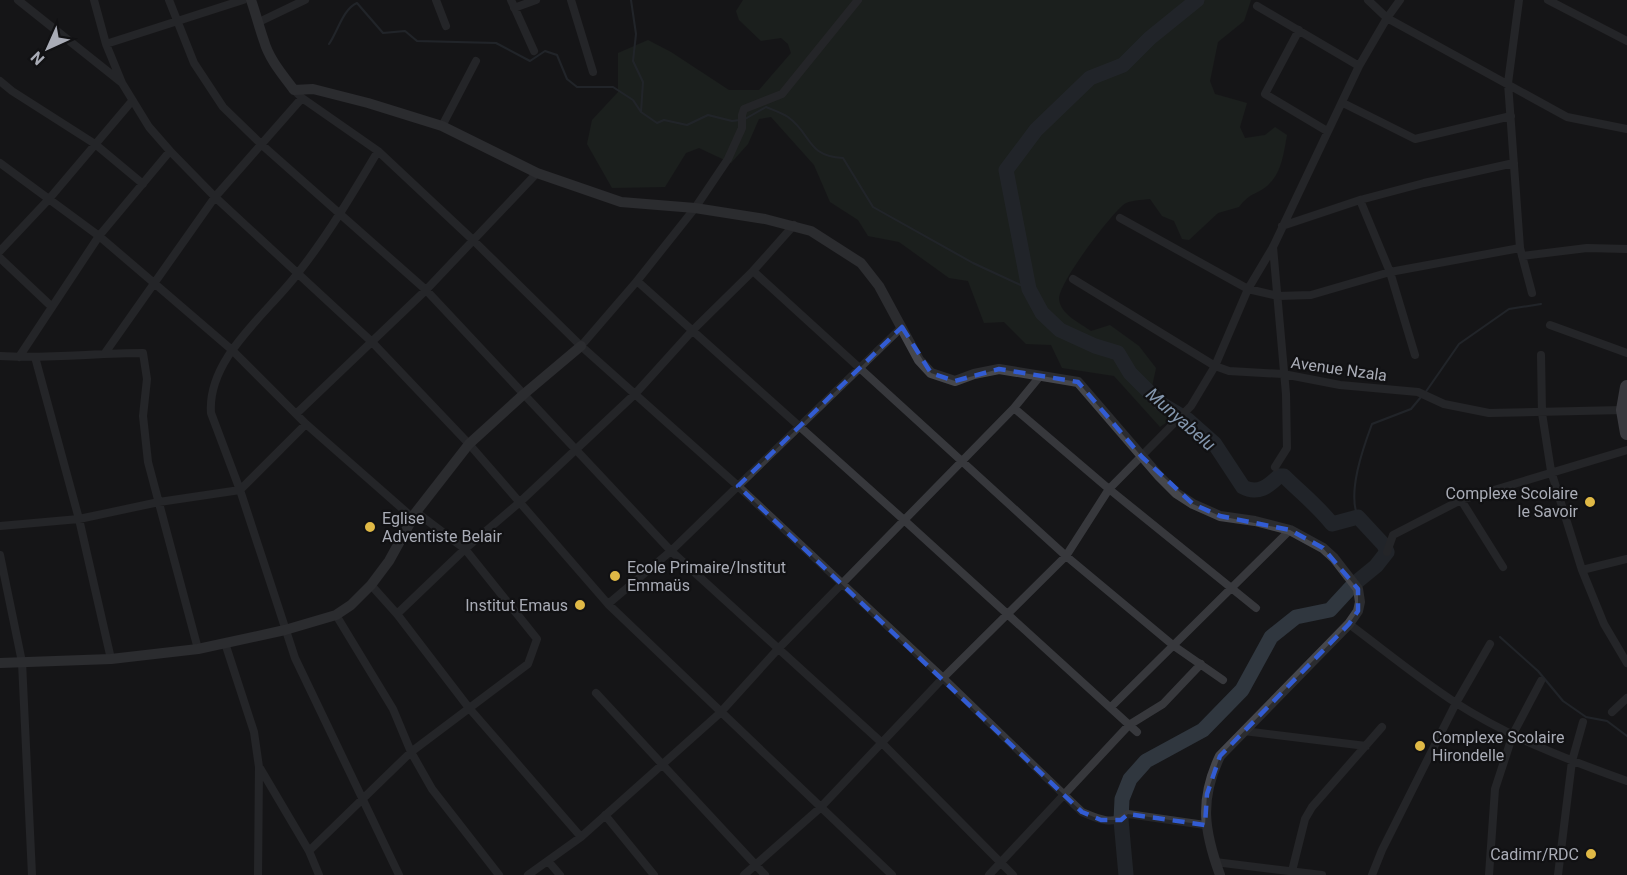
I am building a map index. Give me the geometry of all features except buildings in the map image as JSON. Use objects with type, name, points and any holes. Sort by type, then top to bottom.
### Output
[{"type":"highway","points":[[1627,387],[1623,410],[1627,433]]},
{"type":"street","points":[[18,0],[122,83]]},
{"type":"street","points":[[94,0],[106,44],[122,83],[149,127],[170,151],[215,197],[372,342],[469,444],[608,604],[892,875]]},
{"type":"street","points":[[169,0],[194,63],[223,107],[262,145],[426,290],[671,551],[882,742],[1012,875]]},
{"type":"street","points":[[106,44],[243,0]]},
{"type":"street","points":[[251,0],[264,43],[277,68],[298,94],[378,151],[581,346],[738,486],[1082,812],[1101,820],[1121,820],[1128,814],[1206,825]]},
{"type":"street","points":[[259,22],[305,0]]},
{"type":"street","points":[[436,0],[446,26]]},
{"type":"street","points":[[534,51],[512,4],[536,0]]},
{"type":"street","points":[[571,0],[593,72]]},
{"type":"street","points":[[0,663],[111,659],[198,649],[285,630],[336,615],[351,605],[371,585],[389,561],[414,515],[469,444],[581,346],[695,208],[728,159],[742,128],[744,109],[782,94],[858,0]]},
{"type":"street","points":[[1368,0],[1388,18],[1567,117],[1627,129]]},
{"type":"street","points":[[744,875],[820,808],[943,678],[1066,556],[1109,489],[1182,417],[1215,366],[1248,289],[1273,247],[1359,66],[1400,0]]},
{"type":"street","points":[[1519,0],[1508,84],[1521,252],[1532,293]]},
{"type":"street","points":[[1548,0],[1627,41]]},
{"type":"street","points":[[1257,6],[1359,66]]},
{"type":"street","points":[[1299,30],[1265,94],[1327,131]]},
{"type":"street","points":[[442,126],[476,61]]},
{"type":"street","points":[[0,81],[95,144],[143,184]]},
{"type":"street","points":[[105,353],[215,197],[262,145],[298,94],[313,88],[442,126],[537,172],[621,202],[695,208],[794,225],[811,231],[861,263],[879,286],[919,360],[931,373],[955,381],[999,369],[1078,382],[1176,493],[1193,504],[1220,516],[1255,521],[1290,530],[1323,548],[1351,577],[1358,589],[1360,602],[1358,611],[1220,756],[1212,773],[1207,794],[1206,825],[1220,875]]},
{"type":"street","points":[[0,250],[49,199],[132,101]]},
{"type":"street","points":[[1343,103],[1415,140],[1511,116]]},
{"type":"street","points":[[19,357],[99,236],[170,151]]},
{"type":"street","points":[[378,151],[340,214],[298,274],[232,350],[213,387],[210,402],[211,413],[240,490],[296,658],[361,800],[399,875]]},
{"type":"street","points":[[0,163],[99,236],[232,350],[306,424],[414,515],[465,549],[537,639],[528,664],[411,752],[309,851]]},
{"type":"street","points":[[1282,226],[1360,200],[1514,163]]},
{"type":"street","points":[[296,414],[426,290],[537,172]]},
{"type":"street","points":[[1360,200],[1390,272],[1414,355]]},
{"type":"street","points":[[1120,218],[1248,289],[1278,296],[1311,295],[1390,272],[1521,252],[1587,248],[1627,249]]},
{"type":"street","points":[[397,614],[635,394],[794,225]]},
{"type":"street","points":[[1273,247],[1286,394],[1287,448],[1275,467]]},
{"type":"street","points":[[0,258],[52,307]]},
{"type":"street","points":[[753,271],[1066,556],[1174,646],[1223,680]]},
{"type":"street","name":"Avenue Nzala","points":[[1073,279],[1215,366],[1229,371],[1283,375],[1340,385],[1424,394],[1444,404],[1489,413],[1623,410]]},
{"type":"street","points":[[637,281],[1137,732]]},
{"type":"street","points":[[1550,325],[1627,353]]},
{"type":"street","points":[[608,604],[671,551],[902,327]]},
{"type":"street","points":[[0,356],[143,353],[147,379],[143,416],[148,462],[198,649]]},
{"type":"street","points":[[1541,355],[1542,413],[1551,471],[1582,570],[1604,624],[1627,663]]},
{"type":"street","points":[[35,357],[79,519],[111,659]]},
{"type":"street","points":[[528,875],[581,837],[720,713],[778,649],[1014,408],[1041,375]]},
{"type":"street","points":[[1014,408],[1109,489],[1256,608]]},
{"type":"street","points":[[0,526],[79,519],[159,502],[240,490],[306,424]]},
{"type":"street","points":[[1387,552],[1393,535],[1461,500],[1551,471],[1627,450]]},
{"type":"street","points":[[1461,500],[1503,567]]},
{"type":"street","points":[[1111,707],[1290,530]]},
{"type":"street","points":[[0,555],[22,662],[32,875]]},
{"type":"street","points":[[1582,570],[1627,559]]},
{"type":"street","points":[[371,585],[397,614],[470,708],[581,837]]},
{"type":"street","points":[[336,615],[393,709],[411,752],[432,789],[499,875]]},
{"type":"street","points":[[1348,624],[1456,703],[1513,734],[1572,761],[1627,781]]},
{"type":"street","points":[[225,643],[254,732],[260,767],[258,875]]},
{"type":"street","points":[[1372,875],[1382,850],[1456,703],[1490,644]]},
{"type":"street","points":[[989,875],[1129,725],[1163,704],[1201,664]]},
{"type":"street","points":[[1489,875],[1495,789],[1513,734],[1541,681]]},
{"type":"street","points":[[596,693],[765,875]]},
{"type":"street","points":[[1612,712],[1627,698]]},
{"type":"street","points":[[1558,875],[1572,761],[1583,722]]},
{"type":"street","points":[[1292,871],[1305,819],[1382,727]]},
{"type":"street","points":[[1245,731],[1366,746]]},
{"type":"street","points":[[260,767],[309,851],[319,875]]},
{"type":"street","points":[[605,815],[654,875]]},
{"type":"street","points":[[548,861],[560,875]]},
{"type":"street","points":[[1215,862],[1322,875]]},
{"type":"highlighted area","points":[[902,327],[931,373],[955,381],[999,369],[1078,382],[1142,457],[1193,504],[1220,516],[1290,530],[1323,548],[1358,589],[1358,611],[1349,624],[1220,756],[1207,794],[1205,825],[1128,814],[1121,820],[1101,820],[1082,812],[738,486]]},
{"type":"shaded area","points":[[743,0],[1251,0],[1244,21],[1218,42],[1210,81],[1215,94],[1247,103],[1240,127],[1245,138],[1265,135],[1275,127],[1287,135],[1277,174],[1265,187],[1247,198],[1239,207],[1218,213],[1189,240],[1182,239],[1174,221],[1162,216],[1150,199],[1126,203],[1107,222],[1086,250],[1067,279],[1059,299],[1067,314],[1091,331],[1110,325],[1139,346],[1156,368],[1152,387],[1166,404],[1170,420],[1160,427],[1114,376],[1062,368],[1051,345],[1026,344],[1004,322],[984,323],[968,281],[949,278],[899,242],[868,236],[858,220],[830,202],[814,165],[771,117],[759,119],[748,144],[731,163],[699,148],[686,153],[665,187],[612,188],[587,144],[592,120],[618,92],[618,53],[648,40],[671,52],[729,90],[759,90],[791,53],[788,44],[781,38],[761,41],[739,20],[736,11]]},
{"type":"waterway","points":[[631,0],[636,34],[633,61],[643,82],[641,112]]},
{"type":"waterway","name":"Munyabelu","points":[[1126,875],[1121,820],[1122,799],[1130,779],[1146,761],[1203,730],[1242,690],[1271,637],[1296,617],[1330,610],[1354,584],[1376,566],[1387,552],[1384,545],[1358,517],[1332,524],[1284,476],[1279,476],[1258,490],[1243,487],[1214,443],[1188,420],[1161,404],[1130,373],[1118,353],[1095,346],[1060,330],[1042,313],[1029,289],[1006,170],[1036,130],[1090,78],[1123,65],[1150,38],[1197,0]]},
{"type":"waterway","points":[[329,44],[344,15],[357,3],[383,33],[405,31],[417,41],[496,43],[530,61],[545,51],[557,55],[567,79],[577,87],[613,87],[633,100],[641,112],[657,123],[664,120],[687,125],[708,115],[732,121],[740,120]]},
{"type":"waterway","points":[[745,119],[766,107],[786,116],[802,130],[816,149],[822,153],[843,158],[873,207],[973,263],[1029,289]]},
{"type":"waterway","points":[[1425,393],[1459,344],[1509,309],[1541,304]]},
{"type":"waterway","points":[[1358,517],[1354,496],[1355,483],[1372,424],[1411,409],[1421,397]]},
{"type":"waterway","points":[[1500,637],[1538,671],[1563,701],[1586,717],[1607,721],[1627,736]]},
{"type":"place","name":"Complexe Scolaire le Savoir","points":[[1590,502]]},
{"type":"place","name":"Eglise Adventiste Belair","points":[[370,527]]},
{"type":"place","name":"Ecole Primaire/Institut Emmaüs","points":[[615,576]]},
{"type":"place","name":"Institut Emaus","points":[[580,605]]},
{"type":"place","name":"Complexe Scolaire Hirondelle","points":[[1420,746]]},
{"type":"place","name":"Cadimr/RDC","points":[[1591,854]]}]
